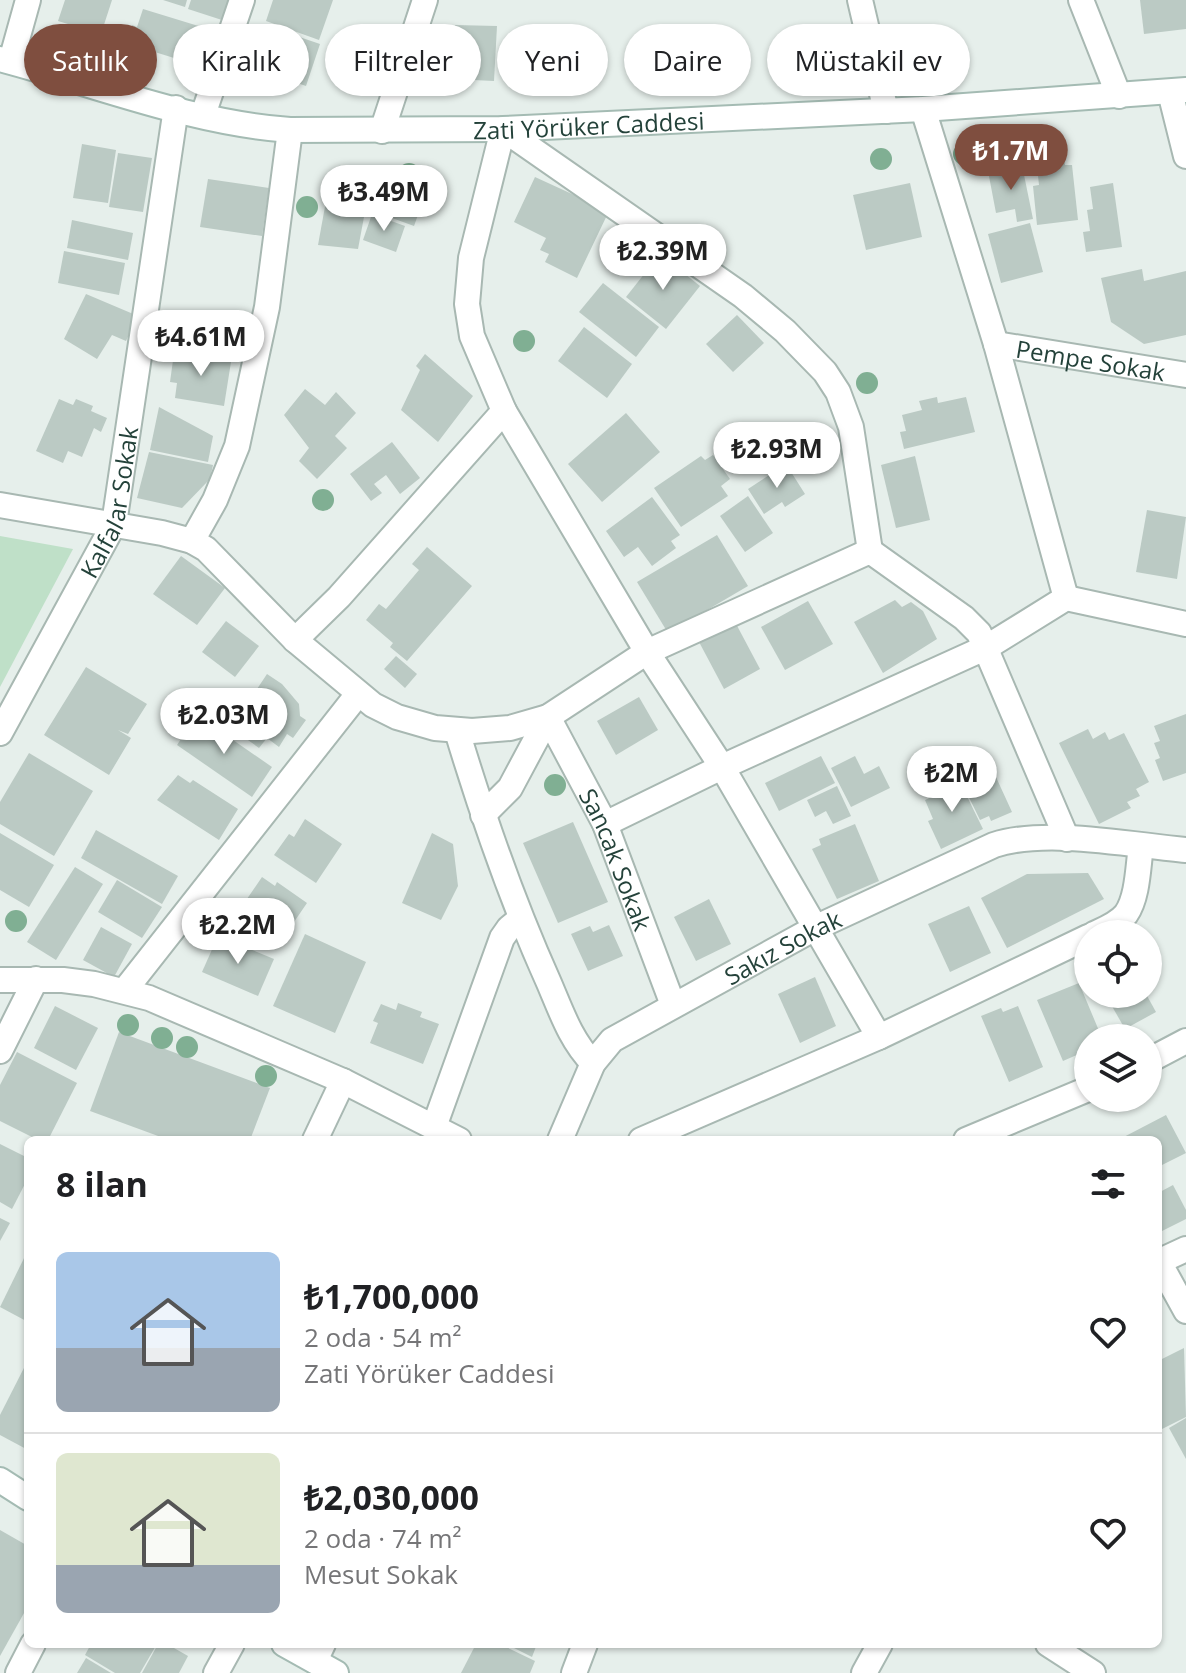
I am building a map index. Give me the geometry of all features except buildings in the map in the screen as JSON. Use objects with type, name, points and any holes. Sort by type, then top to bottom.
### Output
[{"type":"street","points":[[5,60],[28,0]]},
{"type":"street","points":[[203,115],[242,0]]},
{"type":"street","points":[[382,131],[425,0]]},
{"type":"street","points":[[860,0],[886,111]]},
{"type":"street","points":[[1081,0],[1119,96]]},
{"type":"street","name":"Zati Yörüker Caddesi","points":[[5,60],[203,115],[290,130],[503,129],[923,109],[1178,91]]},
{"type":"street","points":[[1178,91],[1186,156]]},
{"type":"street","name":"Kalfalar Sokak","points":[[0,733],[114,524],[176,108]]},
{"type":"street","points":[[923,109],[996,344],[1066,598]]},
{"type":"street","points":[[879,1037],[722,767],[647,652],[504,411],[472,336],[467,304],[471,258],[503,129],[743,296],[785,331],[825,372],[849,417],[870,551],[964,618],[979,633],[1067,839]]},
{"type":"street","points":[[192,541],[215,500],[237,446],[267,307],[290,130]]},
{"type":"street","name":"Pempe Sokak","points":[[996,344],[1186,375]]},
{"type":"street","points":[[295,640],[339,597],[504,411]]},
{"type":"street","points":[[0,505],[192,541],[206,549],[295,640],[358,694],[397,717],[457,731],[510,728],[548,717],[647,652],[870,551]]},
{"type":"street","points":[[605,824],[722,767],[987,647],[1066,598],[1186,624]]},
{"type":"street","points":[[125,990],[358,694]]},
{"type":"street","points":[[483,815],[510,788],[548,717]]},
{"type":"street","name":"Sancak Sokak","points":[[548,717],[605,824],[673,1005]]},
{"type":"street","points":[[457,731],[520,919],[576,1044],[593,1063]]},
{"type":"street","name":"Sakız Sokak","points":[[562,1136],[593,1063],[612,1040],[817,927],[994,845],[1019,839],[1067,839],[1186,850]]},
{"type":"street","points":[[1119,920],[1132,900],[1141,846]]},
{"type":"street","points":[[434,1127],[502,938],[520,919]]},
{"type":"street","points":[[650,1136],[879,1037],[1074,944]]},
{"type":"street","points":[[0,1051],[36,979]]},
{"type":"street","points":[[0,980],[36,979],[125,990],[174,1007],[343,1081],[451,1136]]},
{"type":"street","points":[[1162,1054],[1186,1041]]},
{"type":"street","points":[[317,1136],[343,1081]]},
{"type":"street","points":[[976,1136],[1074,1095]]},
{"type":"street","points":[[1162,1260],[1186,1249]]},
{"type":"street","points":[[1162,1269],[1186,1311]]},
{"type":"street","points":[[0,1480],[24,1495]]},
{"type":"street","points":[[18,1673],[31,1648]]},
{"type":"street","points":[[216,1673],[230,1648]]},
{"type":"street","points":[[574,1673],[583,1648]]},
{"type":"street","points":[[864,1673],[878,1648]]},
{"type":"street","points":[[1054,1648],[1093,1673]]},
{"type":"street","points":[[319,1652],[336,1673]]},
{"type":"green space","points":[[0,536],[73,549],[0,687]]}]
